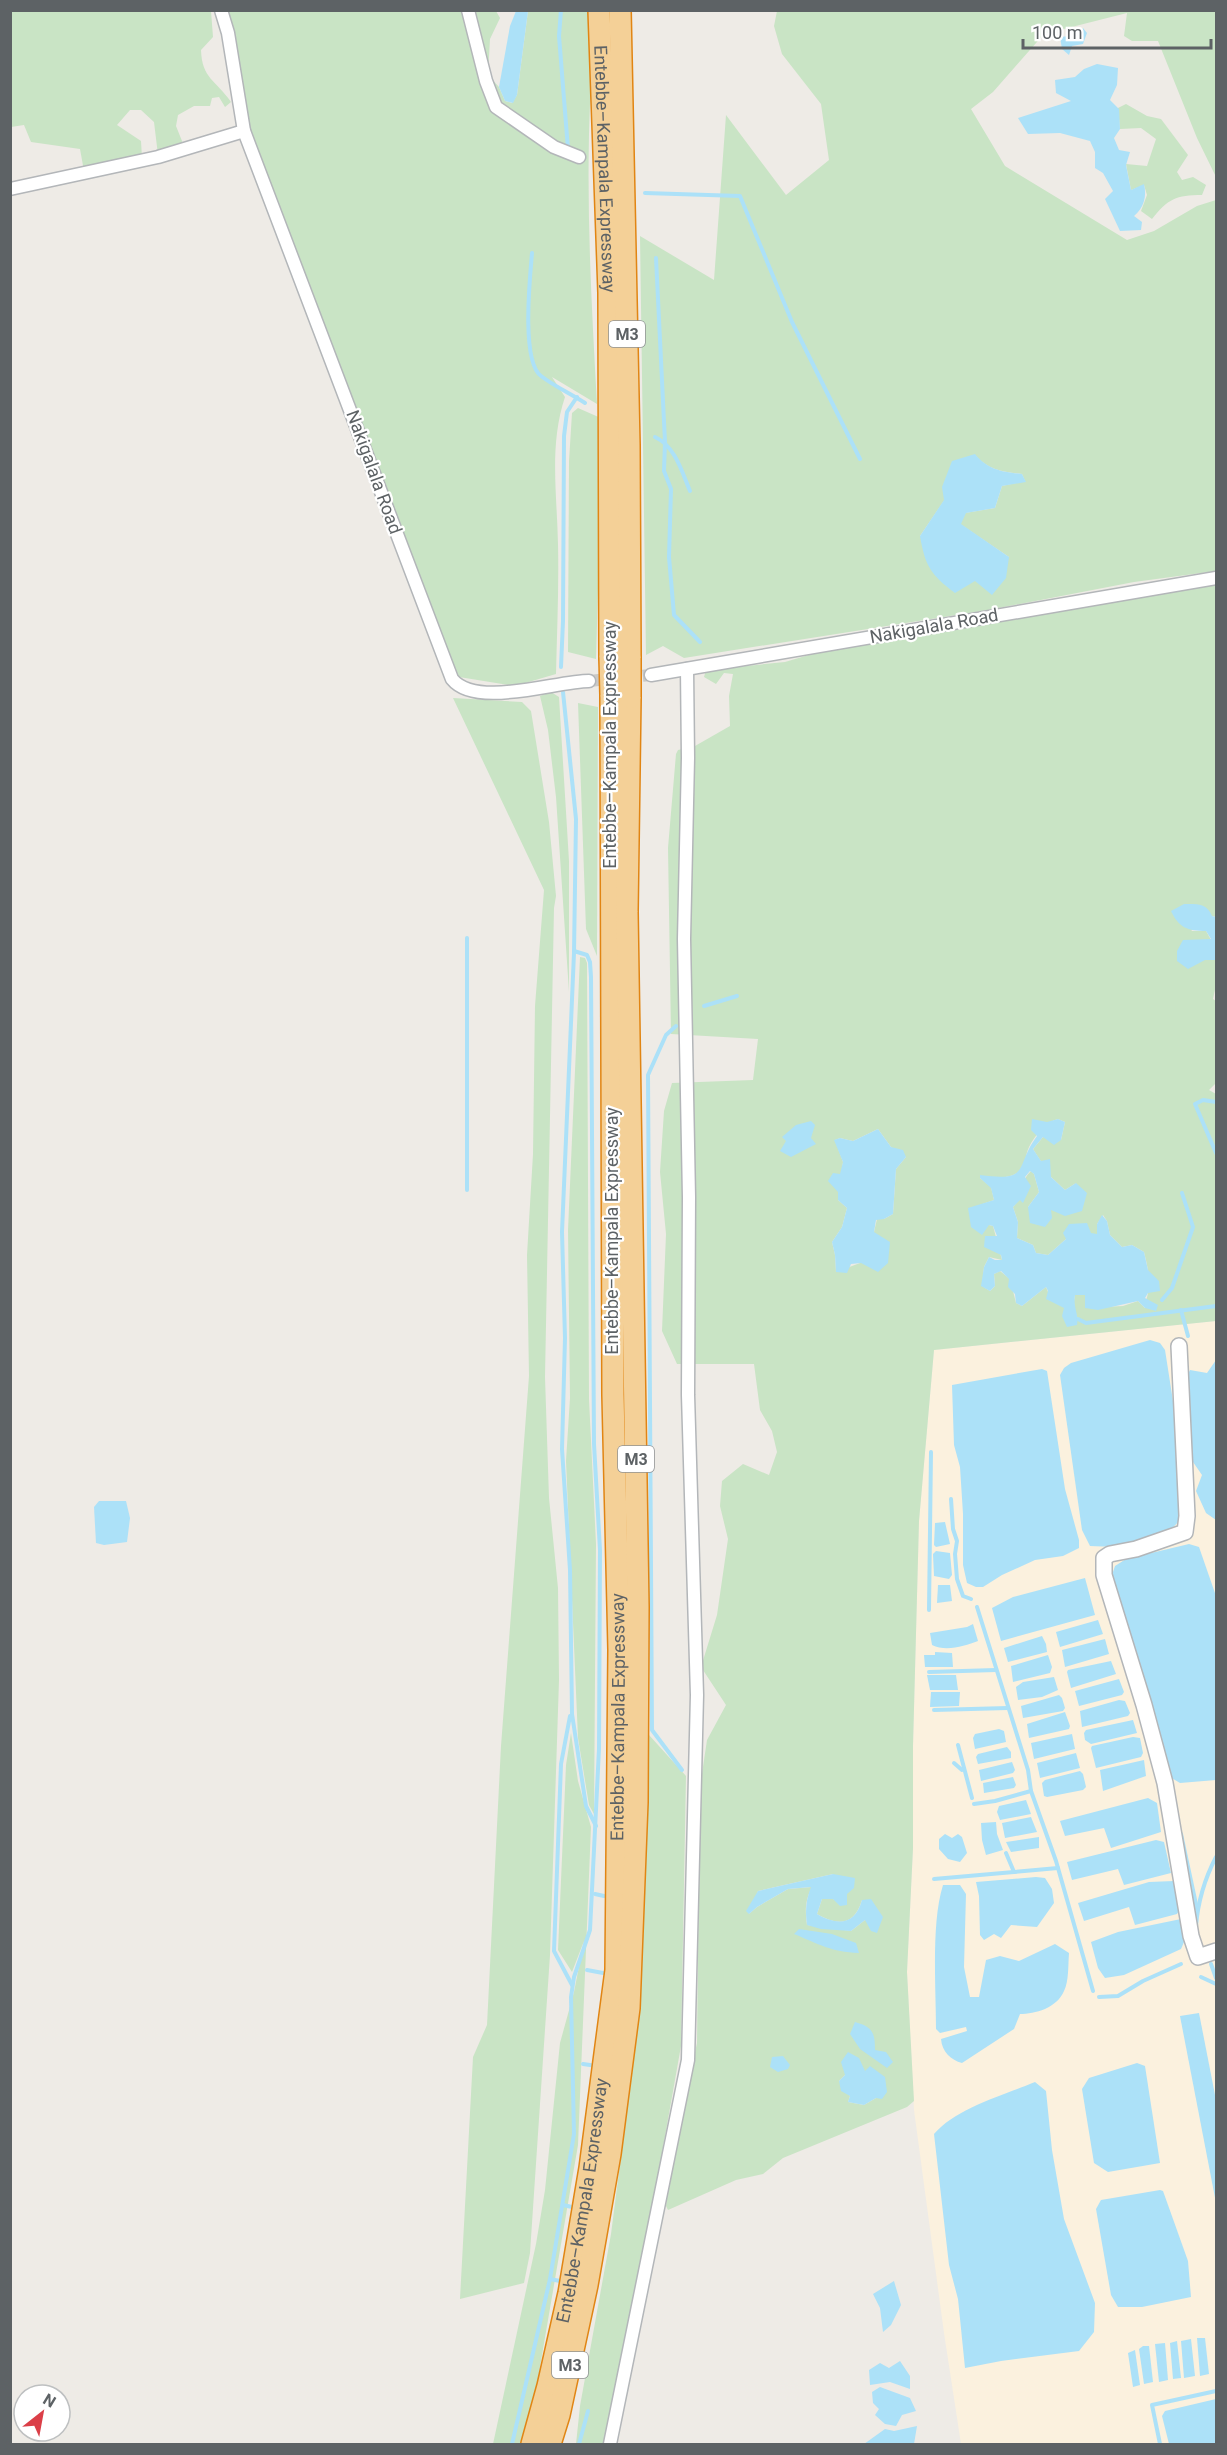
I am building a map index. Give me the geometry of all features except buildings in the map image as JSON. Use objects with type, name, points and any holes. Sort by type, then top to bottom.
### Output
[{"type":"highway","name":"Entebbe–Kampala Expressway","points":[[532,2445],[569,2293],[590,2168],[616,1970],[619,1650],[613,1395],[620,658],[599,10]]},
{"type":"highway","name":"Entebbe–Kampala Expressway","points":[[620,10],[628,433],[620,658]]},
{"type":"highway","name":"M3","points":[[550,2445],[587,2285],[610,2154],[629,2008],[637,1802],[638,1607],[626,848],[620,696]]},
{"type":"highway","points":[[562,2445],[590,2301],[587,2285]]},
{"type":"street","name":"Nakigalala Road","points":[[221,10],[228,33],[244,131],[452,679],[458,687],[469,690],[517,693],[554,684],[590,681]]},
{"type":"street","points":[[468,10],[486,81],[496,107],[554,147],[579,157]]},
{"type":"street","points":[[10,189],[158,157],[244,131]]},
{"type":"street","name":"Nakigalala Road","points":[[651,675],[1216,578]]},
{"type":"street","points":[[610,2445],[649,2262],[688,2060],[697,1695],[688,1395],[689,1197],[684,939],[688,758],[687,669]]},
{"type":"street","points":[[1179,1346],[1187,1516],[1185,1532],[1136,1549],[1110,1554],[1104,1558],[1104,1575],[1165,1783],[1191,1936],[1198,1958],[1216,1951]]},
{"type":"shaded area","points":[[1216,1321],[1216,2444],[961,2444],[914,2110],[907,1972],[913,1848],[913,1746],[919,1521],[934,1350]]},
{"type":"green space","points":[[10,11],[211,11],[213,37],[201,50],[202,60],[211,79],[231,102],[225,107],[219,97],[212,98],[210,106],[194,106],[178,115],[176,126],[184,146],[158,155],[154,122],[141,110],[130,110],[117,125],[141,141],[142,158],[84,171],[80,149],[31,142],[24,125],[11,127]]},
{"type":"green space","points":[[223,11],[496,11],[500,18],[490,39],[488,75],[499,87],[505,101],[512,103],[517,95],[528,11],[592,11],[589,202],[597,404],[552,377],[565,397],[555,451],[558,560],[556,674],[515,686],[459,677],[391,510],[346,381],[297,254],[245,130]]},
{"type":"green space","points":[[777,11],[1216,11],[1216,177],[1197,138],[1158,41],[1132,41],[1124,36],[1127,13],[1044,34],[993,92],[971,109],[1005,166],[1127,240],[1154,231],[1197,206],[1216,200],[1216,571],[1134,582],[988,610],[684,658],[663,646],[646,655],[640,236],[714,280],[726,115],[786,195],[829,160],[821,104],[782,54],[774,26]],"holes":[[[975,455],[996,469],[1022,474],[1025,481],[1002,486],[995,508],[965,513],[960,524],[1009,557],[920,536]]]},
{"type":"green space","points":[[1126,104],[1147,116],[1161,119],[1188,155],[1177,172],[1182,180],[1193,177],[1206,185],[1202,195],[1179,197],[1163,207],[1152,219],[1141,211],[1147,195],[1144,185],[1131,190],[1126,164],[1147,166],[1156,139],[1141,128],[1120,129],[1118,108]]},
{"type":"green space","points":[[578,408],[603,419],[596,659],[568,652],[569,461],[572,413]]},
{"type":"green space","points":[[1216,583],[1216,917],[1212,916],[1191,931],[1206,931],[1211,940],[1201,940],[1205,960],[1216,960],[1216,985],[1213,999],[1216,1001],[1216,1083],[1209,1090],[1216,1094],[1216,1321],[934,1350],[919,1521],[913,1746],[913,1848],[907,1972],[914,2101],[907,2107],[783,2158],[763,2174],[736,2180],[668,2210],[666,2206],[671,2167],[697,2043],[700,1787],[707,1740],[726,1705],[701,1667],[717,1615],[728,1539],[720,1506],[722,1481],[743,1464],[769,1475],[777,1452],[772,1431],[760,1410],[754,1364],[677,1364],[662,1331],[666,1234],[660,1172],[664,1111],[672,1083],[753,1080],[758,1039],[671,1034],[668,848],[676,754],[678,750],[695,746],[730,726],[729,696],[733,674],[724,673],[716,684],[704,677],[706,670],[785,662],[812,654]],"holes":[[[1058,1119],[1065,1122],[1061,1140],[1043,1137],[1033,1149],[1051,1177],[1065,1190],[1076,1183],[1050,1210],[1028,1207],[1039,1192],[1031,1171],[1013,1207],[1018,1222],[1017,1238],[1033,1245],[1036,1253],[1048,1255],[1066,1239],[1098,1234],[1097,1224],[1103,1215],[1110,1235],[1122,1247],[1132,1245],[1144,1252],[1149,1283],[1145,1308],[1138,1301],[1123,1306],[1085,1308],[1085,1295],[1075,1295],[1073,1307],[1078,1319],[1048,1292],[1046,1287],[1022,1306],[1016,1303],[1010,1279],[1000,1271],[994,1274],[995,1286],[990,1291],[982,1286],[984,1267],[989,1257],[1002,1260],[993,1226],[989,1225],[974,1207],[994,1200],[991,1187],[980,1178],[1004,1177],[1017,1173],[1022,1168],[1034,1138],[1045,1126]],[[878,1129],[891,1147],[906,1157],[896,1169],[893,1214],[884,1219],[877,1219],[874,1232],[860,1263],[836,1272],[832,1242],[842,1227],[847,1208],[838,1200],[843,1162],[835,1140],[840,1138],[853,1141]],[[833,1874],[847,1894],[847,1904],[833,1899],[822,1899],[817,1914],[832,1921],[844,1921],[855,1915],[862,1900],[865,1920],[851,1931],[807,1925],[806,1906],[812,1887],[788,1889],[749,1914],[758,1891]],[[865,2071],[876,2098],[864,2105],[848,2102],[850,2096],[839,2081],[845,2075]]]},
{"type":"green space","points":[[551,692],[559,697],[569,861],[569,992],[556,797],[548,730],[540,696]]},
{"type":"green space","points":[[453,698],[522,702],[531,711],[549,822],[556,896],[545,1377],[549,1498],[558,1588],[559,1680],[550,1955],[530,2253],[524,2283],[460,2299],[473,2057],[487,2025],[501,1746],[529,1376],[527,1255],[533,1154],[535,1006],[544,890]]},
{"type":"green space","points":[[578,703],[598,707],[597,956],[586,929]]},
{"type":"green space","points":[[580,957],[585,958],[587,963],[589,1399],[596,1544],[594,1814],[589,1805],[578,1738],[566,1461],[570,1398],[568,1230]]},
{"type":"green space","points":[[571,1733],[578,1781],[591,1827],[578,2145],[536,2390],[520,2444],[493,2444],[536,2244],[545,2190],[560,2043],[574,1992],[584,1941],[572,1972],[558,1950],[566,1765]]},
{"type":"green space","points":[[649,1735],[686,1776],[681,2046],[648,2232],[603,2444],[576,2444],[580,2406],[611,2234],[629,2095],[642,1966]]},
{"type":"water","points":[[516,11],[528,11],[517,95],[513,103],[505,101],[499,87],[510,26]]},
{"type":"water","points":[[1083,28],[1087,33],[1083,44],[1072,46],[1069,55],[1062,49],[1060,37],[1079,35]]},
{"type":"water","points":[[1097,64],[1118,68],[1117,85],[1110,100],[1119,109],[1120,129],[1114,138],[1119,150],[1130,152],[1126,165],[1131,190],[1144,184],[1144,201],[1134,216],[1142,222],[1141,230],[1120,231],[1105,199],[1113,191],[1103,173],[1095,168],[1095,152],[1090,141],[1060,133],[1028,134],[1018,118],[1071,101],[1056,93],[1055,80],[1075,77],[1084,69]]},
{"type":"water","points":[[975,454],[985,464],[996,469],[1022,474],[1026,482],[1002,486],[995,508],[966,513],[961,524],[1009,557],[1006,578],[992,595],[975,581],[955,593],[947,587],[930,569],[920,536],[944,500],[942,487],[952,461]]},
{"type":"water","points":[[1184,904],[1204,906],[1212,916],[1216,917],[1216,960],[1205,960],[1188,969],[1177,961],[1177,951],[1183,940],[1211,939],[1206,931],[1189,929],[1177,921],[1171,911]]},
{"type":"water","points":[[1032,1119],[1047,1122],[1058,1119],[1065,1122],[1061,1140],[1054,1145],[1043,1137],[1033,1149],[1041,1161],[1050,1159],[1051,1177],[1065,1190],[1076,1183],[1087,1193],[1082,1211],[1065,1216],[1051,1210],[1052,1218],[1045,1227],[1030,1223],[1028,1207],[1039,1192],[1034,1174],[1030,1171],[1025,1177],[1031,1186],[1023,1203],[1020,1200],[1013,1207],[1018,1222],[1017,1238],[1033,1245],[1036,1253],[1048,1255],[1066,1239],[1063,1233],[1069,1224],[1087,1223],[1091,1233],[1097,1234],[1097,1224],[1102,1215],[1107,1221],[1110,1235],[1122,1247],[1132,1245],[1144,1252],[1148,1270],[1159,1281],[1160,1291],[1148,1293],[1145,1298],[1158,1305],[1156,1311],[1145,1308],[1138,1301],[1098,1310],[1085,1308],[1085,1295],[1075,1295],[1077,1325],[1067,1327],[1062,1316],[1064,1308],[1046,1299],[1048,1291],[1046,1287],[1022,1306],[1016,1303],[1015,1294],[1008,1287],[1009,1279],[1001,1271],[994,1274],[995,1286],[990,1291],[981,1286],[984,1267],[989,1257],[1002,1260],[1001,1255],[984,1247],[985,1236],[997,1236],[993,1226],[989,1225],[982,1235],[971,1227],[968,1208],[994,1200],[991,1188],[980,1178],[980,1175],[1008,1176],[1019,1170],[1037,1136],[1031,1130]]},
{"type":"water","points":[[811,1121],[815,1125],[811,1138],[816,1144],[791,1157],[780,1151],[786,1141],[782,1137],[796,1125]]},
{"type":"water","points":[[878,1129],[891,1147],[903,1150],[906,1157],[896,1169],[893,1214],[876,1220],[874,1232],[890,1242],[888,1263],[878,1272],[861,1263],[851,1264],[847,1273],[836,1272],[832,1242],[842,1227],[847,1208],[838,1200],[838,1192],[828,1181],[833,1173],[840,1174],[843,1162],[834,1140],[840,1138],[853,1141]]},
{"type":"water","points":[[1150,1340],[1160,1343],[1165,1350],[1178,1433],[1180,1519],[1163,1534],[1140,1543],[1090,1546],[1082,1530],[1060,1375],[1071,1363]]},
{"type":"water","points":[[1216,1360],[1216,1520],[1206,1513],[1196,1491],[1202,1475],[1193,1462],[1187,1376],[1190,1370],[1207,1373]]},
{"type":"water","points":[[1042,1369],[1047,1371],[1065,1489],[1079,1540],[1079,1548],[1063,1556],[1035,1560],[1002,1575],[983,1587],[976,1587],[967,1583],[963,1565],[963,1514],[960,1467],[954,1445],[952,1385]]},
{"type":"water","points":[[99,1501],[126,1501],[130,1518],[127,1542],[104,1545],[96,1543],[94,1507]]},
{"type":"water","points":[[945,1522],[950,1544],[936,1547],[934,1545],[935,1523]]},
{"type":"water","points":[[1189,1544],[1199,1547],[1216,1596],[1216,1780],[1180,1783],[1170,1777],[1111,1578],[1115,1566],[1126,1559]]},
{"type":"water","points":[[936,1551],[950,1553],[952,1575],[949,1579],[934,1576],[933,1554]]},
{"type":"water","points":[[1085,1578],[1095,1615],[1001,1641],[992,1608],[1013,1597]]},
{"type":"water","points":[[938,1585],[950,1585],[952,1601],[937,1603]]},
{"type":"water","points":[[1098,1620],[1103,1634],[1060,1647],[1056,1632]]},
{"type":"water","points":[[973,1624],[978,1641],[949,1648],[932,1645],[930,1633]]},
{"type":"water","points":[[1042,1636],[1047,1652],[1008,1662],[1004,1648]]},
{"type":"water","points":[[1105,1639],[1109,1654],[1065,1667],[1062,1650]]},
{"type":"water","points":[[935,1652],[952,1653],[953,1667],[925,1667],[924,1655],[935,1655]]},
{"type":"water","points":[[1048,1655],[1052,1667],[1050,1673],[1013,1682],[1011,1666]]},
{"type":"water","points":[[1111,1661],[1116,1674],[1071,1688],[1068,1670]]},
{"type":"water","points":[[927,1675],[956,1675],[958,1690],[930,1690]]},
{"type":"water","points":[[1054,1677],[1058,1690],[1042,1697],[1018,1700],[1016,1687],[1023,1682]]},
{"type":"water","points":[[1119,1679],[1124,1692],[1122,1695],[1079,1706],[1075,1691]]},
{"type":"water","points":[[931,1692],[960,1692],[959,1706],[930,1707]]},
{"type":"water","points":[[1059,1695],[1065,1708],[1063,1711],[1023,1718],[1021,1706]]},
{"type":"water","points":[[1119,1700],[1125,1701],[1130,1713],[1128,1716],[1082,1727],[1080,1711]]},
{"type":"water","points":[[1065,1712],[1069,1729],[1029,1738],[1027,1724]]},
{"type":"water","points":[[1133,1720],[1137,1733],[1091,1744],[1085,1740],[1086,1730]]},
{"type":"water","points":[[999,1729],[1004,1731],[1006,1742],[975,1749],[973,1738],[975,1734]]},
{"type":"water","points":[[1072,1734],[1075,1749],[1034,1759],[1031,1743]]},
{"type":"water","points":[[1133,1737],[1140,1738],[1143,1753],[1141,1757],[1096,1768],[1092,1746]]},
{"type":"water","points":[[1007,1747],[1011,1752],[1011,1758],[978,1764],[976,1757],[978,1754]]},
{"type":"water","points":[[1076,1753],[1080,1768],[1040,1778],[1037,1763]]},
{"type":"water","points":[[1144,1760],[1146,1776],[1103,1791],[1100,1770]]},
{"type":"water","points":[[1012,1762],[1015,1770],[1013,1773],[981,1781],[979,1770]]},
{"type":"water","points":[[1080,1771],[1086,1787],[1083,1790],[1044,1796],[1042,1783],[1045,1780]]},
{"type":"water","points":[[1013,1777],[1016,1785],[1014,1788],[984,1793],[983,1783]]},
{"type":"water","points":[[1148,1798],[1157,1803],[1161,1832],[1111,1848],[1104,1828],[1065,1836],[1060,1821]]},
{"type":"water","points":[[1026,1800],[1031,1814],[1000,1820],[997,1812],[999,1806]]},
{"type":"water","points":[[1031,1817],[1037,1832],[1005,1838],[1002,1823]]},
{"type":"water","points":[[996,1822],[997,1834],[1003,1850],[986,1855],[981,1823]]},
{"type":"water","points":[[945,1834],[952,1838],[958,1834],[962,1837],[967,1853],[960,1862],[948,1859],[939,1849],[939,1839]]},
{"type":"water","points":[[1039,1837],[1039,1848],[1011,1852],[1006,1842]]},
{"type":"water","points":[[1156,1840],[1164,1842],[1171,1873],[1124,1885],[1118,1869],[1072,1880],[1067,1862]]},
{"type":"water","points":[[833,1874],[855,1878],[854,1888],[847,1894],[847,1905],[840,1906],[833,1899],[822,1899],[817,1914],[832,1920],[845,1921],[855,1914],[862,1900],[871,1899],[883,1917],[877,1933],[871,1931],[865,1920],[851,1931],[821,1929],[807,1925],[806,1905],[811,1887],[788,1889],[749,1914],[746,1911],[758,1891]]},
{"type":"water","points":[[1045,1878],[1052,1889],[1054,1903],[1037,1927],[1011,1925],[1001,1938],[994,1934],[984,1940],[980,1935],[979,1896],[976,1882]]},
{"type":"water","points":[[1174,1881],[1180,1909],[1177,1914],[1135,1925],[1129,1907],[1084,1921],[1078,1903],[1149,1882]]},
{"type":"water","points":[[943,1885],[960,1885],[966,1894],[964,1967],[970,1997],[979,1997],[986,1960],[1000,1956],[1019,1961],[1055,1944],[1069,1953],[1068,1978],[1061,1997],[1051,2006],[1039,2011],[1020,2014],[1014,2029],[962,2063],[948,2055],[941,2039],[967,2031],[966,2027],[940,2033],[936,2029],[936,1936],[939,1900]]},
{"type":"water","points":[[1181,1919],[1184,1942],[1181,1949],[1124,1975],[1105,1978],[1098,1968],[1091,1942],[1118,1932]]},
{"type":"water","points":[[799,1929],[832,1934],[856,1943],[859,1953],[833,1949],[794,1934]]},
{"type":"water","points":[[1199,2013],[1216,2100],[1216,2203],[1180,2016]]},
{"type":"water","points":[[855,2022],[866,2026],[872,2032],[875,2050],[886,2052],[893,2062],[887,2068],[860,2049],[850,2034]]},
{"type":"water","points":[[848,2052],[859,2058],[865,2071],[870,2066],[885,2077],[887,2092],[882,2099],[876,2098],[864,2105],[848,2102],[850,2096],[841,2091],[839,2081],[845,2075],[841,2062]]},
{"type":"water","points":[[783,2056],[790,2065],[788,2069],[778,2072],[770,2067],[772,2057]]},
{"type":"water","points":[[1137,2063],[1145,2066],[1160,2163],[1108,2172],[1094,2163],[1082,2089],[1089,2078]]},
{"type":"water","points":[[1035,2082],[1046,2091],[1052,2150],[1064,2219],[1095,2303],[1094,2332],[1079,2351],[965,2368],[958,2299],[949,2265],[934,2134],[943,2125],[967,2110]]},
{"type":"water","points":[[1163,2191],[1188,2261],[1191,2297],[1142,2307],[1118,2307],[1111,2295],[1096,2209],[1101,2200]]},
{"type":"water","points":[[894,2281],[901,2305],[891,2325],[883,2332],[880,2308],[873,2294]]},
{"type":"water","points":[[1197,2338],[1205,2338],[1209,2374],[1200,2376]]},
{"type":"water","points":[[1191,2339],[1195,2376],[1184,2378],[1181,2341]]},
{"type":"water","points":[[1177,2341],[1181,2378],[1173,2379],[1170,2343]]},
{"type":"water","points":[[1165,2343],[1168,2380],[1159,2382],[1155,2344]]},
{"type":"water","points":[[1149,2346],[1153,2382],[1144,2384],[1139,2349]]},
{"type":"water","points":[[1135,2350],[1140,2385],[1133,2387],[1128,2353]]},
{"type":"water","points":[[900,2361],[910,2376],[910,2389],[890,2382],[870,2385],[869,2370],[880,2363],[889,2368]]},
{"type":"water","points":[[880,2387],[910,2398],[916,2411],[902,2415],[896,2426],[885,2424],[875,2415],[879,2409],[873,2403],[872,2392]]},
{"type":"water","points":[[1216,2399],[1216,2444],[1169,2444],[1162,2416],[1165,2411]]},
{"type":"water","points":[[917,2426],[914,2444],[864,2444],[885,2429],[894,2431]]},
{"type":"waterway","points":[[561,10],[559,36],[568,149]]},
{"type":"waterway","points":[[645,193],[740,196],[792,322],[860,459]]},
{"type":"waterway","points":[[532,253],[528,318],[531,354],[535,367],[546,380],[585,403]]},
{"type":"waterway","points":[[656,258],[665,442],[664,471],[671,489],[669,557],[674,615],[700,642]]},
{"type":"waterway","points":[[561,667],[564,436],[567,412],[577,397]]},
{"type":"waterway","points":[[655,437],[673,453],[690,491]]},
{"type":"waterway","points":[[563,692],[576,819],[574,953],[562,1232],[565,1338],[562,1449],[570,1570],[572,1714],[586,1806],[596,1826]]},
{"type":"waterway","points":[[467,938],[467,1190]]},
{"type":"waterway","points":[[512,2444],[550,2279],[574,2134],[571,1997],[574,1977],[590,1930],[599,1749],[600,1550],[594,1444],[591,977],[587,955],[574,951]]},
{"type":"waterway","points":[[704,1006],[737,996]]},
{"type":"waterway","points":[[676,1026],[666,1035],[648,1075],[652,1730],[682,1770]]},
{"type":"waterway","points":[[1216,1102],[1203,1100],[1195,1104],[1216,1153]]},
{"type":"waterway","points":[[1162,1300],[1172,1288],[1193,1227],[1182,1193]]},
{"type":"waterway","points":[[1078,1319],[1086,1323],[1216,1306]]},
{"type":"waterway","points":[[1181,1310],[1188,1336]]},
{"type":"waterway","points":[[929,1610],[931,1452]]},
{"type":"waterway","points":[[951,1499],[953,1529],[957,1541],[955,1554],[957,1579],[963,1596],[971,1599]]},
{"type":"waterway","points":[[977,1607],[1028,1770],[1031,1791],[1056,1861],[1093,1991]]},
{"type":"waterway","points":[[929,1672],[996,1670]]},
{"type":"waterway","points":[[934,1710],[1008,1708]]},
{"type":"waterway","points":[[570,1716],[561,1764],[554,1951],[572,1985]]},
{"type":"waterway","points":[[958,1745],[972,1798]]},
{"type":"waterway","points":[[954,1763],[962,1770]]},
{"type":"waterway","points":[[974,1804],[1031,1791]]},
{"type":"waterway","points":[[1181,1834],[1197,1909]]},
{"type":"waterway","points":[[1006,1853],[1014,1872],[1058,1868]]},
{"type":"waterway","points":[[1196,1926],[1202,1891],[1216,1857]]},
{"type":"waterway","points":[[934,1879],[1014,1872]]},
{"type":"waterway","points":[[595,1894],[604,1896]]},
{"type":"waterway","points":[[1099,1997],[1118,1996],[1143,1981],[1181,1964]]},
{"type":"waterway","points":[[1211,1964],[1216,1978]]},
{"type":"waterway","points":[[587,1970],[603,1973]]},
{"type":"waterway","points":[[1201,1977],[1216,1984]]},
{"type":"waterway","points":[[583,2064],[597,2066]]},
{"type":"waterway","points":[[563,2205],[572,2207]]},
{"type":"waterway","points":[[550,2279],[560,2281]]},
{"type":"waterway","points":[[1160,2444],[1152,2405],[1216,2391]]},
{"type":"waterway","points":[[579,2444],[588,2411]]},
{"type":"tunnel","points":[[589,681],[651,675]]}]
